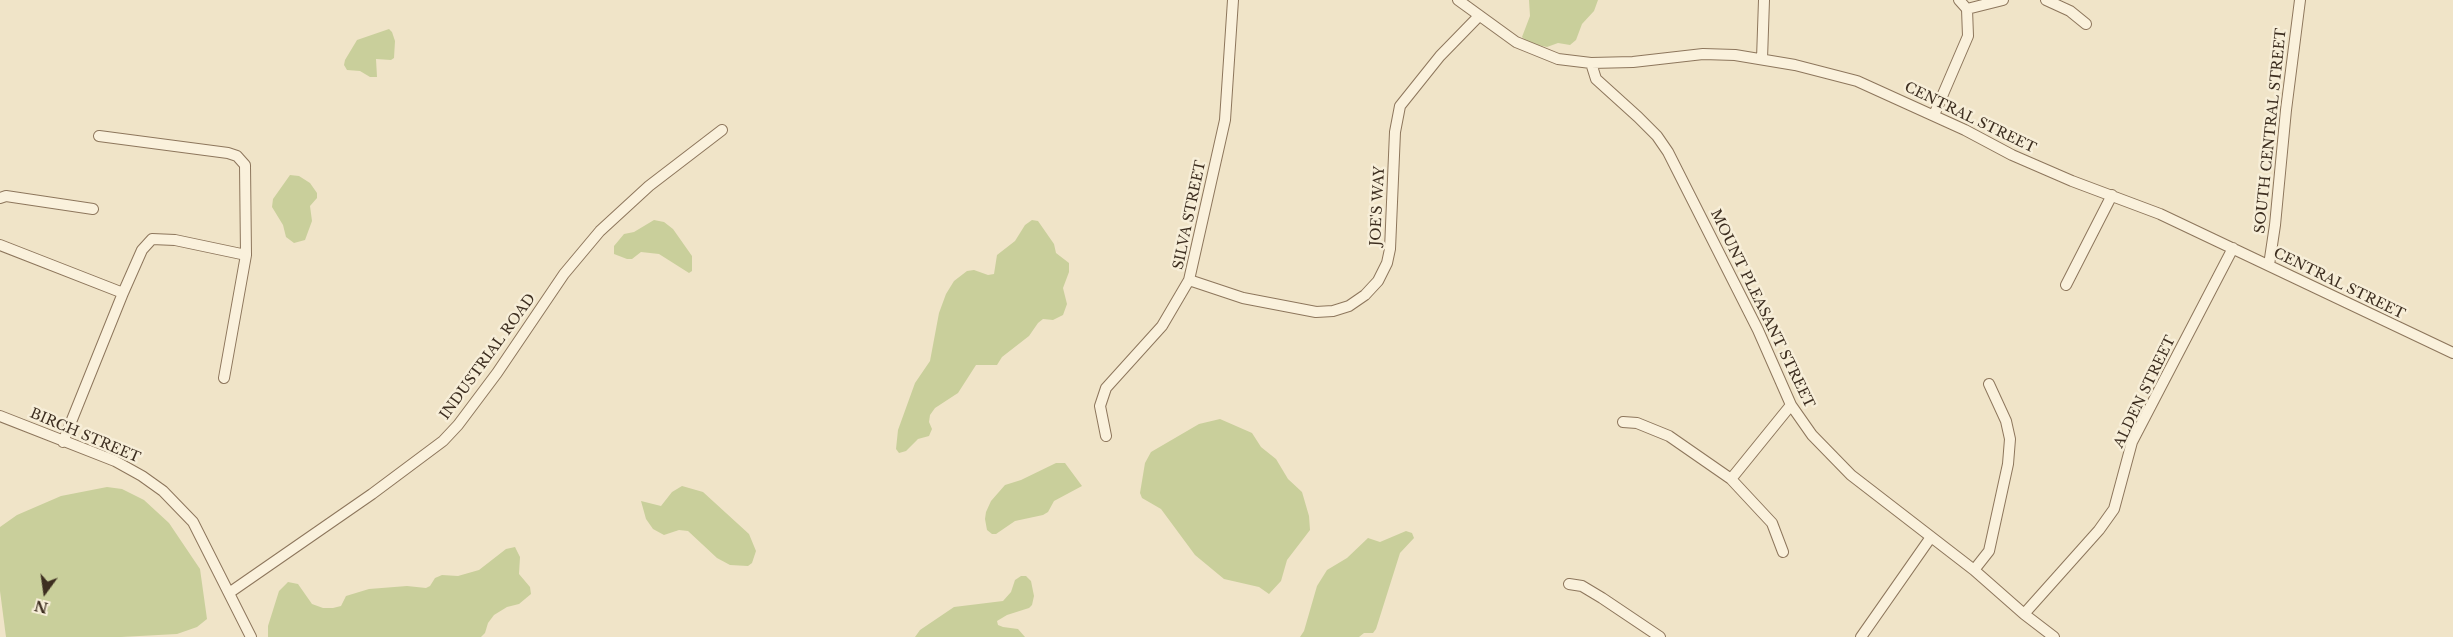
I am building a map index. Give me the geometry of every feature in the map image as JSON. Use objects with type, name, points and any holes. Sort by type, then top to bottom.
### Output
[{"type":"street","name":"SILVA STREET","points":[[1106,436],[1100,406],[1106,388],[1162,326],[1189,280],[1224,120],[1229,87],[1233,0]]},
{"type":"street","name":"CENTRAL STREET","points":[[1458,0],[1516,42],[1558,59],[1591,63],[1632,62],[1704,54],[1762,59],[1826,72],[1857,81],[1934,115],[2012,155],[2072,181],[2112,195],[2233,248],[2453,353]]},
{"type":"street","points":[[1762,59],[1764,0]]},
{"type":"street","points":[[1934,115],[1968,36],[1969,19],[1967,9],[1959,0]]},
{"type":"street","points":[[1967,9],[2003,0]]},
{"type":"street","points":[[2046,0],[2070,11],[2086,24]]},
{"type":"street","name":"SOUTH CENTRAL STREET","points":[[2269,265],[2300,0]]},
{"type":"street","name":"JOE'S WAY","points":[[1189,280],[1243,298],[1316,312],[1332,311],[1349,306],[1365,296],[1378,281],[1387,263],[1390,249],[1395,132],[1400,106],[1440,56],[1478,16]]},
{"type":"street","name":"MOUNT PLEASANT STREET","points":[[1591,63],[1596,79],[1657,136],[1668,152],[1758,330],[1791,405],[1812,435],[1830,456],[1852,475],[1974,570],[2024,614],[2054,637]]},
{"type":"street","name":"INDUSTRIAL ROAD","points":[[229,593],[372,494],[443,440],[458,425],[497,373],[564,274],[600,231],[649,186],[722,130]]},
{"type":"street","points":[[98,136],[228,153],[242,160],[245,165],[247,186],[246,255],[224,378]]},
{"type":"street","points":[[2066,285],[2112,195]]},
{"type":"street","points":[[0,198],[6,196],[93,209]]},
{"type":"street","points":[[63,442],[123,293],[142,250],[152,239],[175,240],[246,255]]},
{"type":"street","points":[[0,245],[123,293]]},
{"type":"street","name":"ALDEN STREET","points":[[2024,614],[2099,530],[2114,509],[2132,442],[2233,248]]},
{"type":"street","points":[[1974,570],[1989,551],[2006,473],[2010,439],[2006,421],[1988,384]]},
{"type":"street","points":[[1731,479],[1791,405]]},
{"type":"street","name":"BIRCH STREET","points":[[0,416],[116,461],[163,491],[193,522],[252,637]]},
{"type":"street","points":[[1623,422],[1637,423],[1669,436],[1731,479],[1772,523],[1783,552]]},
{"type":"street","points":[[1861,637],[1931,537]]},
{"type":"street","points":[[1569,584],[1589,590],[1660,637]]},
{"type":"green space","points":[[1529,0],[1598,0],[1594,11],[1582,24],[1576,40],[1570,45],[1558,43],[1547,47],[1528,43],[1522,37],[1530,16]]},
{"type":"green space","points":[[389,29],[395,41],[394,58],[391,60],[376,59],[377,77],[370,77],[360,71],[347,70],[344,65],[345,60],[357,40]]},
{"type":"green space","points":[[290,175],[299,176],[310,183],[317,193],[317,198],[310,206],[312,221],[305,240],[294,243],[286,237],[283,225],[272,207],[273,199]]},
{"type":"green space","points":[[654,220],[664,222],[673,229],[692,256],[692,271],[689,273],[659,254],[641,252],[632,259],[627,259],[614,254],[614,246],[624,234],[634,232]]},
{"type":"green space","points":[[1032,220],[1038,221],[1054,244],[1056,253],[1069,263],[1069,272],[1063,288],[1067,304],[1063,315],[1053,320],[1043,319],[1029,336],[1002,357],[997,365],[976,365],[958,393],[935,408],[930,415],[929,422],[932,429],[929,436],[918,439],[906,451],[899,453],[896,449],[898,430],[915,383],[930,361],[939,313],[946,294],[954,281],[967,271],[974,270],[988,275],[994,274],[997,255],[1015,241],[1025,225]]},
{"type":"green space","points":[[1220,419],[1252,433],[1261,447],[1276,459],[1288,479],[1302,492],[1309,516],[1310,530],[1287,560],[1281,581],[1269,594],[1259,587],[1224,579],[1195,555],[1161,509],[1142,498],[1140,493],[1145,463],[1151,452],[1199,424]]},
{"type":"green space","points":[[1056,463],[1065,463],[1082,486],[1054,501],[1048,512],[1043,515],[1015,521],[996,534],[992,534],[987,530],[986,512],[991,501],[1005,485],[1021,480]]},
{"type":"green space","points":[[682,486],[703,492],[749,534],[756,551],[752,563],[748,566],[730,565],[717,558],[688,531],[679,530],[664,535],[653,529],[646,519],[641,501],[661,506],[672,492]]},
{"type":"green space","points":[[107,487],[122,489],[144,500],[169,523],[200,569],[207,619],[197,627],[177,634],[121,637],[6,637],[0,591],[0,527],[17,515],[61,496]]},
{"type":"green space","points":[[1406,531],[1412,533],[1414,538],[1400,553],[1376,629],[1373,633],[1364,633],[1359,637],[1300,637],[1304,631],[1317,586],[1327,570],[1347,558],[1368,538],[1380,542]]},
{"type":"green space","points":[[515,547],[520,557],[519,574],[530,587],[531,594],[519,604],[507,607],[494,615],[481,637],[268,637],[268,626],[279,591],[288,582],[298,584],[312,604],[323,608],[333,608],[341,606],[346,596],[369,589],[407,586],[426,588],[430,586],[435,578],[442,575],[458,576],[479,570],[506,549]]},
{"type":"green space","points":[[1021,576],[1026,576],[1031,581],[1034,596],[1032,605],[997,621],[998,625],[1003,627],[1018,629],[1025,637],[915,637],[920,630],[954,607],[1003,601],[1011,592],[1015,580]]}]
